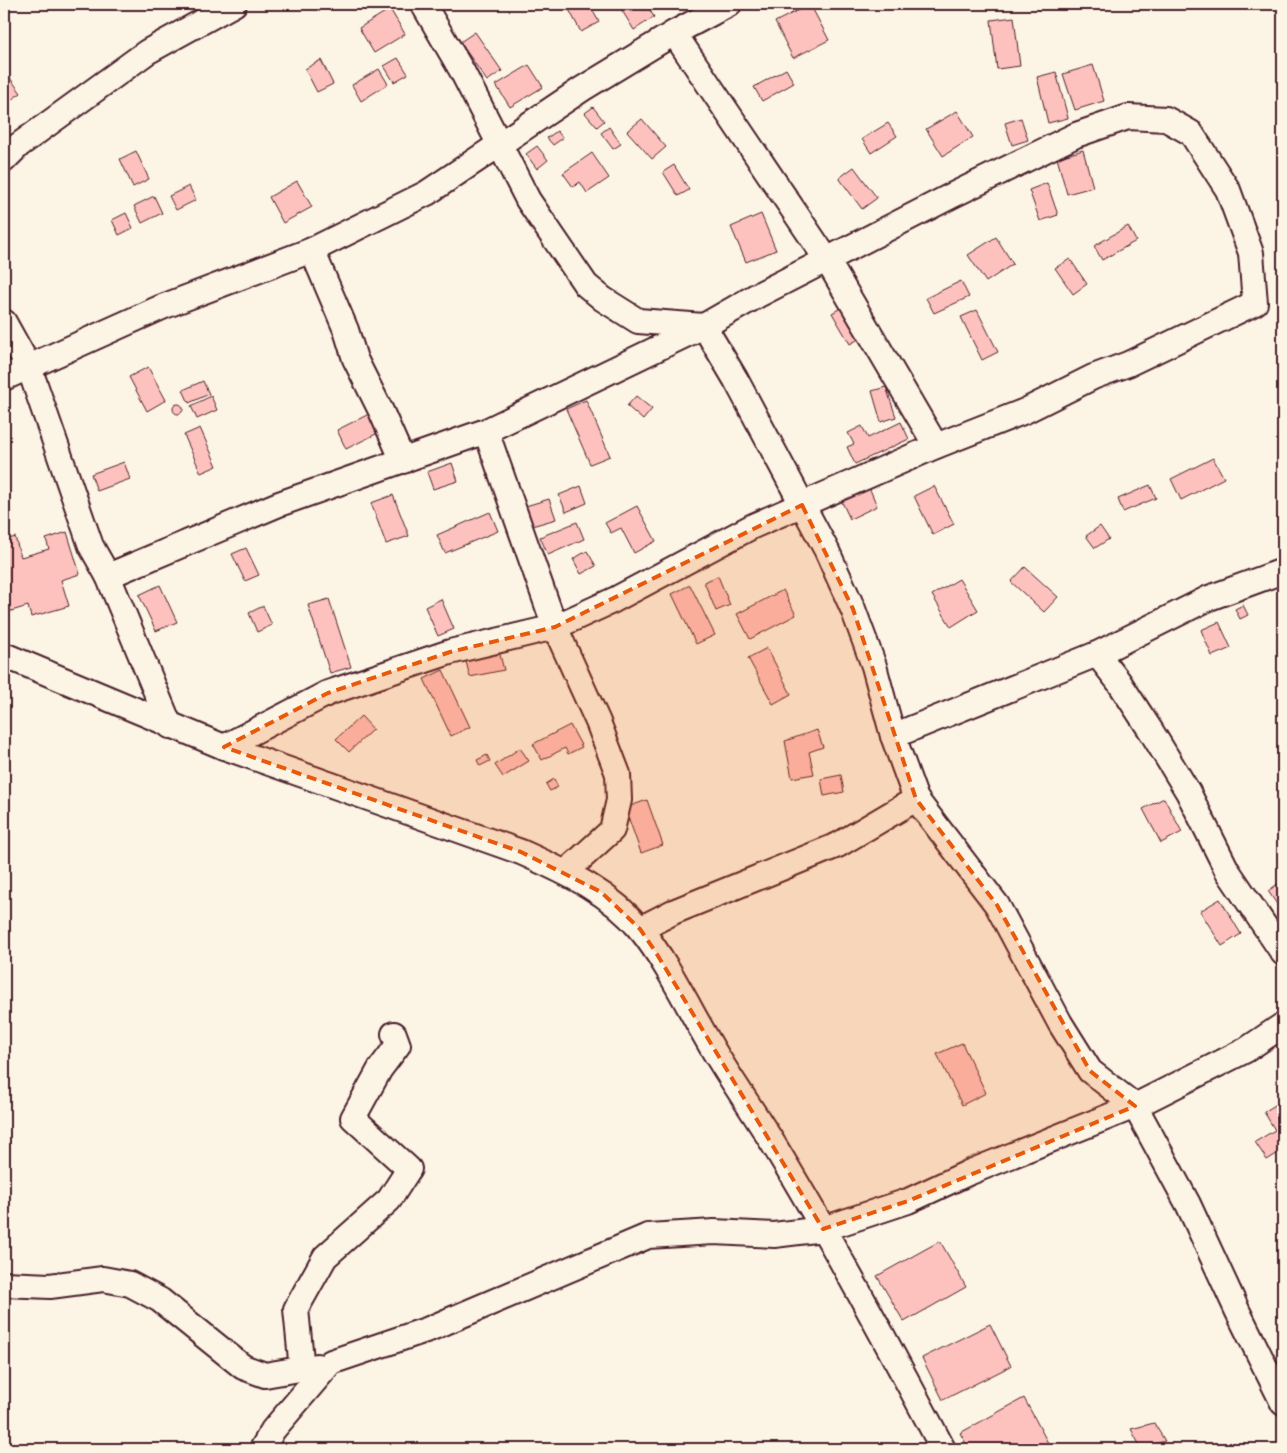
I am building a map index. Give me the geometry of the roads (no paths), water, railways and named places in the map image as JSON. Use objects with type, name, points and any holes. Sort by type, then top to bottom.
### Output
[{"type":"street","points":[[4,160],[18,146],[147,52],[234,4]]},
{"type":"street","points":[[424,4],[462,71],[528,200],[586,285],[638,321],[704,326]]},
{"type":"street","points":[[4,378],[162,307],[312,250],[428,193],[582,89],[674,33],[729,4]]},
{"type":"street","points":[[674,33],[827,260],[936,446]]},
{"type":"street","points":[[108,576],[238,520],[486,431],[704,326],[951,196],[1068,139],[1128,116],[1166,118],[1191,133],[1228,190],[1251,253],[1255,303],[1128,364],[1093,377],[1025,411],[936,446],[753,526],[614,600],[555,627],[450,652],[328,693],[224,747]]},
{"type":"street","points":[[312,250],[346,330],[355,359],[382,411],[403,461]]},
{"type":"street","points":[[4,322],[29,367],[91,546],[108,576],[170,726]]},
{"type":"street","points":[[704,326],[736,380],[802,505],[853,609],[874,666],[893,736],[916,799],[997,905],[1060,1023],[1090,1071],[1135,1106],[1188,1204],[1283,1403]]},
{"type":"street","points":[[486,431],[555,627],[598,722],[618,774],[620,800],[612,830],[566,872]]},
{"type":"street","points":[[893,736],[1097,654],[1209,598],[1283,571]]},
{"type":"street","points":[[1097,654],[1119,682],[1151,731],[1188,792],[1227,870],[1283,953]]},
{"type":"street","points":[[4,655],[224,747],[479,836],[566,872],[601,892],[640,929],[823,1229],[943,1449]]},
{"type":"street","points":[[640,929],[673,912],[838,845],[916,799]]},
{"type":"street","points":[[4,1284],[50,1286],[102,1279],[130,1284],[160,1300],[244,1367],[266,1375],[302,1370],[429,1329],[648,1236],[714,1232],[774,1235],[823,1229],[908,1201],[968,1173],[1135,1106],[1246,1050],[1283,1025]]},
{"type":"street","points":[[302,1370],[296,1309],[326,1257],[390,1200],[410,1169],[353,1118],[380,1069],[398,1045],[394,1034]]},
{"type":"street","points":[[262,1449],[274,1430],[331,1362]]}]
